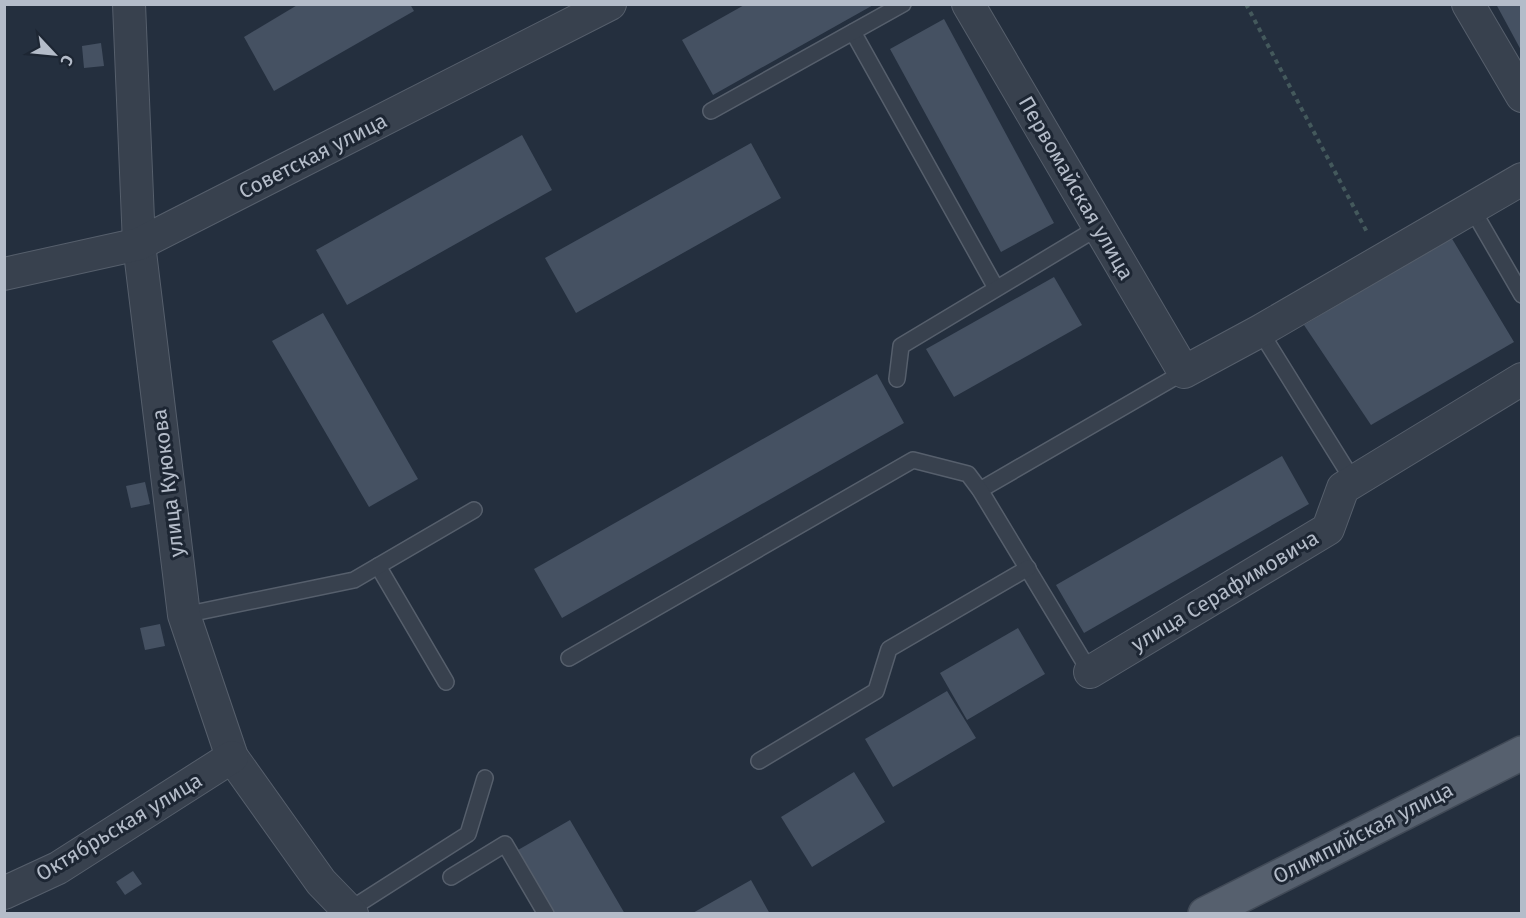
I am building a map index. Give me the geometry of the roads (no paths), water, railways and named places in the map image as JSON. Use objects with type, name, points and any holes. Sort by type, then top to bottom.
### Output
[{"type":"main road","name":"Олимпийская улица","points":[[1205,914],[1521,753]]},
{"type":"street","name":"улица Куюкова","points":[[129,4],[140,244],[184,615],[232,757],[321,882],[350,912]]},
{"type":"street","name":"Советская улица","points":[[4,274],[140,244],[610,4]]},
{"type":"street","name":"Первомайская улица","points":[[968,4],[1184,372]]},
{"type":"street","points":[[1468,4],[1521,96]]},
{"type":"street","points":[[1184,372],[1260,331],[1521,179]]},
{"type":"street","name":"улица Серафимовича","points":[[1090,672],[1328,529],[1343,488],[1521,379]]},
{"type":"street","name":"Октябрьская улица","points":[[4,893],[58,868],[232,757]]},
{"type":"lane","points":[[711,111],[903,4]]},
{"type":"lane","points":[[853,32],[996,288]]},
{"type":"lane","points":[[1471,207],[1521,295]]},
{"type":"lane","points":[[897,379],[901,346],[1099,227]]},
{"type":"lane","points":[[1260,331],[1354,482]]},
{"type":"lane","points":[[980,490],[1184,372]]},
{"type":"lane","points":[[569,658],[913,460],[968,474],[980,490],[1090,672]]},
{"type":"lane","points":[[184,615],[354,580],[474,510]]},
{"type":"lane","points":[[378,566],[446,682]]},
{"type":"lane","points":[[759,761],[876,691],[889,649],[1028,568]]},
{"type":"lane","points":[[350,912],[468,834],[485,778]]},
{"type":"lane","points":[[451,877],[505,844],[546,914]]}]
